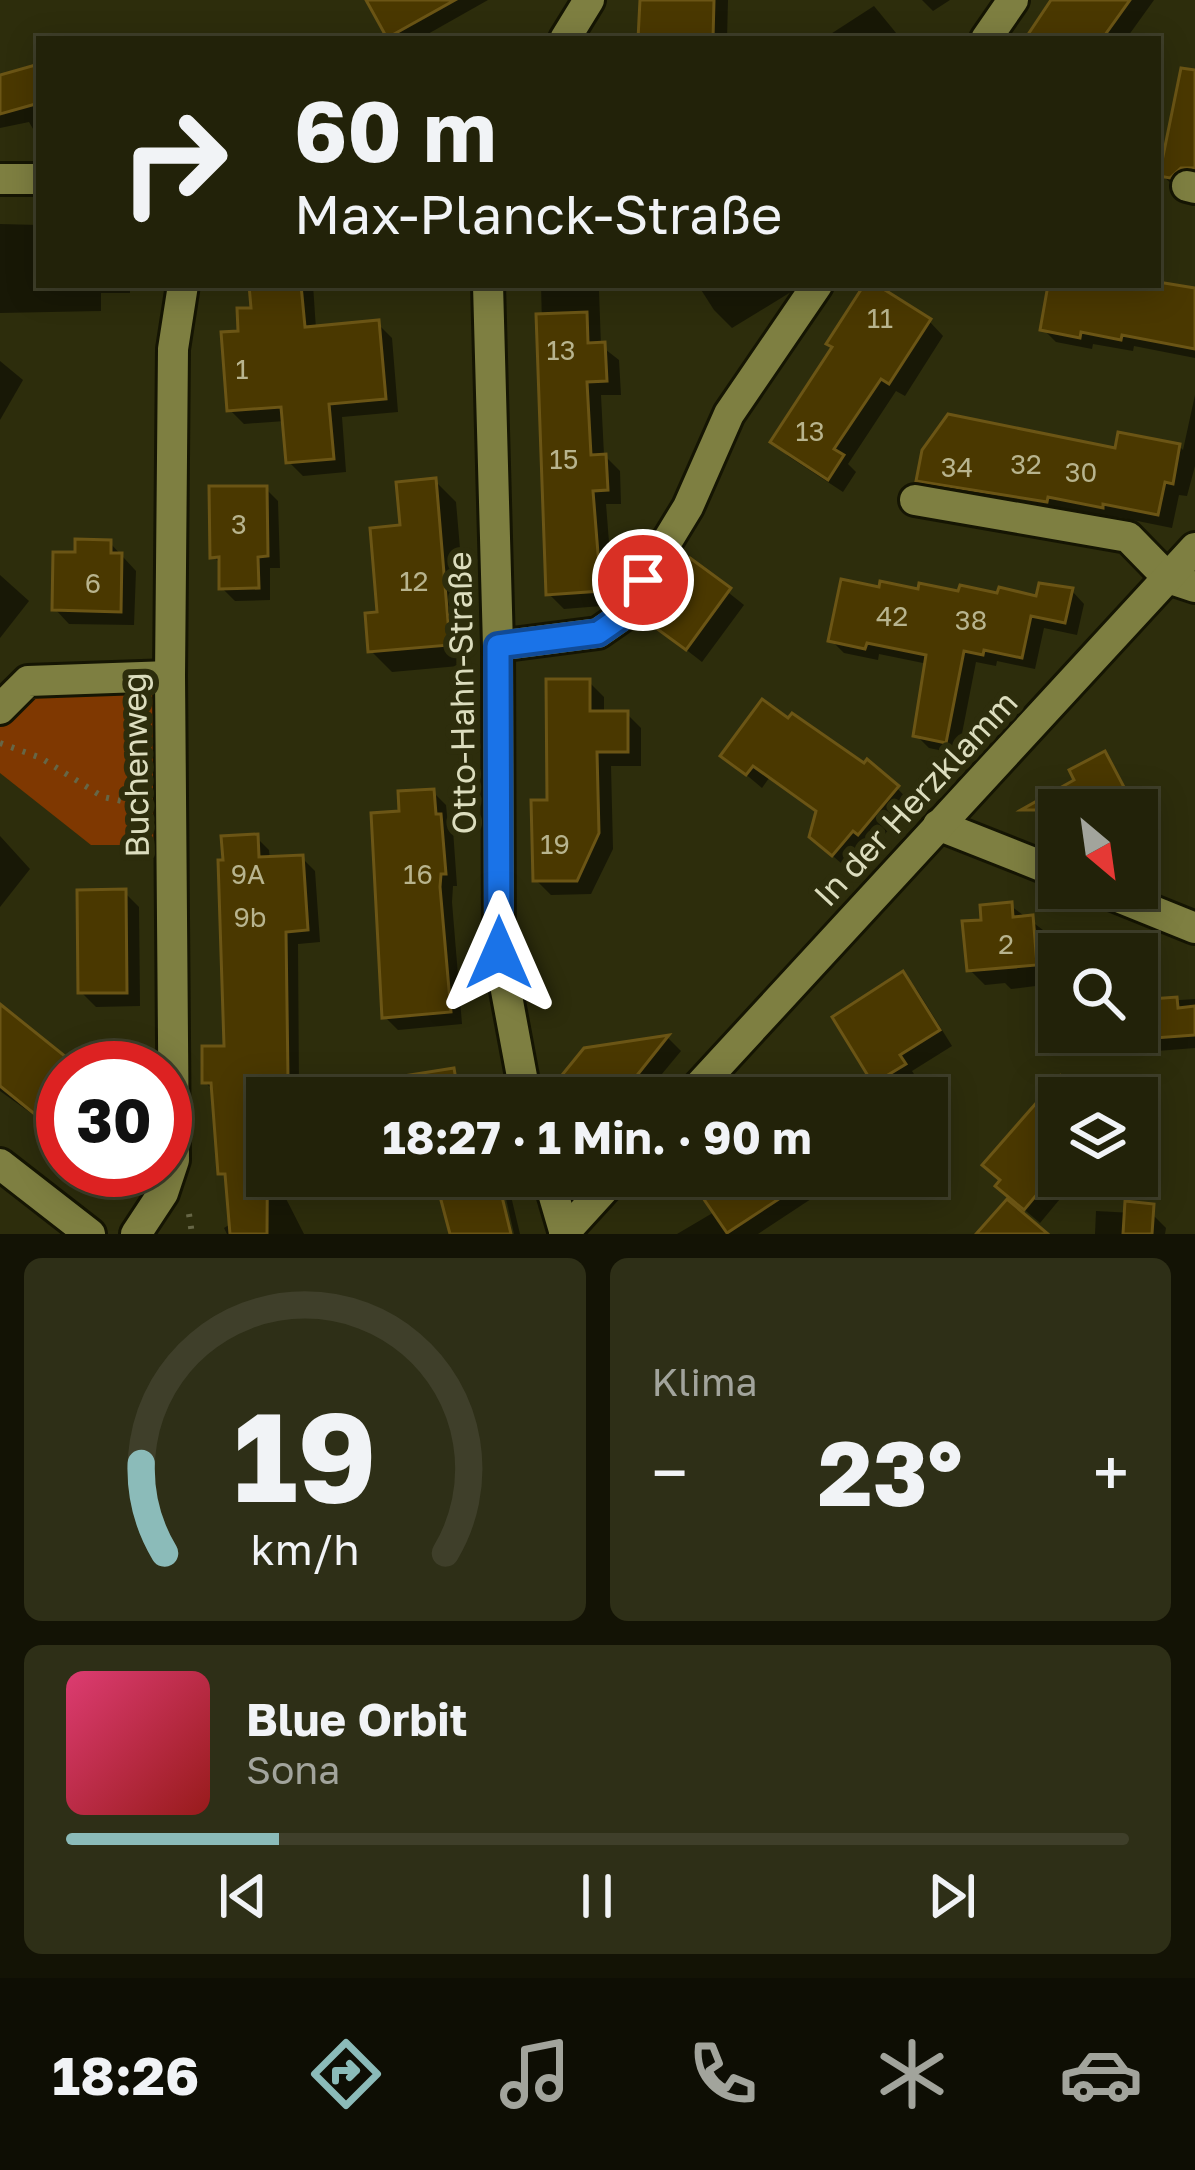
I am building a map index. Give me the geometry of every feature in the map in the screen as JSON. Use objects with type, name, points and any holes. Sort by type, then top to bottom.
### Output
[{"type":"street","points":[[567,36],[590,0]]},
{"type":"street","points":[[988,36],[1012,0]]},
{"type":"street","points":[[0,179],[36,179]]},
{"type":"street","name":"Buchenweg","points":[[136,1234],[163,1193],[173,1160],[173,350],[183,288]]},
{"type":"street","name":"Otto-Hahn-Straße","points":[[488,288],[498,646],[499,953],[522,1077]]},
{"type":"street","points":[[498,646],[598,633],[621,617],[688,507],[729,414],[815,288]]},
{"type":"street","points":[[915,500],[1128,537],[1182,583]]},
{"type":"street","name":"In der Herzklamm","points":[[707,1077],[938,825],[1182,583],[1195,548]]},
{"type":"street","points":[[0,709],[28,681],[170,676]]},
{"type":"street","points":[[938,825],[1038,865]]},
{"type":"street","points":[[1148,909],[1195,928]]},
{"type":"street","points":[[0,1164],[90,1234]]},
{"type":"street","points":[[554,1197],[564,1233]]},
{"type":"street","points":[[564,1233],[597,1197]]},
{"type":"path","points":[[0,743],[41,758],[103,796],[130,806],[173,803]]},
{"type":"shaded area","points":[[170,676],[173,845],[91,845],[0,773],[0,709],[28,681]]},
{"type":"building","points":[[366,0],[455,0],[391,36],[386,36]]},
{"type":"building","points":[[640,0],[714,0],[713,36],[638,36]]},
{"type":"building","points":[[1051,0],[1130,0],[1104,36],[1027,36]]},
{"type":"building","points":[[36,65],[36,104],[0,114],[0,75]]},
{"type":"building","points":[[1181,68],[1195,70],[1195,168],[1181,168],[1170,178],[1161,176]]},
{"type":"building","points":[[1161,282],[1195,288],[1195,349],[1122,335],[1121,340],[1081,332],[1080,338],[1040,330],[1047,288],[1161,288]]},
{"type":"building","points":[[249,288],[301,288],[305,327],[379,320],[386,399],[329,404],[334,459],[286,463],[281,407],[227,411],[221,332],[238,331],[237,308],[251,308]]},
{"type":"building","points":[[862,288],[882,288],[931,319],[889,384],[881,379],[834,449],[844,455],[828,480],[770,442],[832,347],[826,344]]},
{"type":"building","points":[[587,312],[588,343],[605,342],[607,381],[587,382],[591,455],[606,454],[608,490],[593,491],[601,591],[546,595],[536,314]]},
{"type":"building","points":[[948,414],[1115,448],[1118,432],[1180,444],[1173,484],[1165,482],[1158,515],[916,481],[922,450]]},
{"type":"building","points":[[436,478],[450,645],[368,652],[365,613],[377,612],[370,528],[400,525],[396,482]]},
{"type":"building","points":[[209,486],[267,486],[268,556],[258,557],[259,588],[219,589],[219,557],[210,558]]},
{"type":"building","points":[[75,539],[111,540],[111,553],[122,553],[121,612],[52,610],[53,552],[75,552]]},
{"type":"building","points":[[690,558],[731,588],[686,650],[645,620]]},
{"type":"building","points":[[841,579],[918,589],[919,583],[958,591],[960,585],[997,593],[999,587],[1036,596],[1039,583],[1073,588],[1065,623],[1031,616],[1022,658],[964,651],[946,743],[913,736],[926,655],[828,641]]},
{"type":"building","points":[[546,679],[590,679],[590,711],[628,711],[628,752],[597,752],[599,833],[577,881],[533,881],[531,800],[547,800]]},
{"type":"building","points":[[762,699],[788,718],[792,713],[864,763],[867,759],[899,786],[858,835],[853,831],[832,856],[809,837],[816,811],[753,766],[746,775],[720,756]]},
{"type":"building","points":[[1105,751],[1125,789],[1058,789],[1074,780],[1069,770]]},
{"type":"building","points":[[434,789],[446,874],[441,874],[440,887],[451,1012],[382,1018],[371,813],[399,811],[398,791]]},
{"type":"building","points":[[258,834],[259,857],[303,855],[308,930],[286,932],[288,1077],[246,1077],[246,1197],[267,1197],[267,1234],[230,1234],[225,1174],[218,1174],[211,1083],[202,1083],[202,1046],[224,1046],[221,836]]},
{"type":"building","points":[[126,889],[127,993],[78,993],[77,890]]},
{"type":"building","points":[[1012,902],[1013,917],[1033,915],[1037,965],[967,971],[962,921],[981,920],[980,905]]},
{"type":"building","points":[[903,971],[940,1030],[900,1055],[906,1064],[885,1077],[869,1077],[832,1017]]},
{"type":"building","points":[[1177,997],[1178,1008],[1195,1006],[1195,1035],[1158,1038],[1158,998]]},
{"type":"building","points":[[0,1004],[46,1041],[36,1041],[36,1115],[0,1086]]},
{"type":"building","points":[[669,1035],[636,1077],[564,1077],[584,1048]]},
{"type":"building","points":[[454,1068],[456,1077],[397,1077]]},
{"type":"building","points":[[1038,1101],[1038,1193],[1024,1210],[995,1186],[1000,1180],[982,1165]]},
{"type":"building","points":[[440,1197],[502,1197],[511,1234],[450,1234]]},
{"type":"building","points":[[702,1197],[782,1197],[727,1233]]},
{"type":"building","points":[[1007,1199],[1048,1234],[976,1234]]},
{"type":"building","points":[[1125,1201],[1154,1204],[1152,1234],[1123,1234]]},
{"type":"route","points":[[499,953],[498,646],[598,633],[621,617],[643,580]]}]
